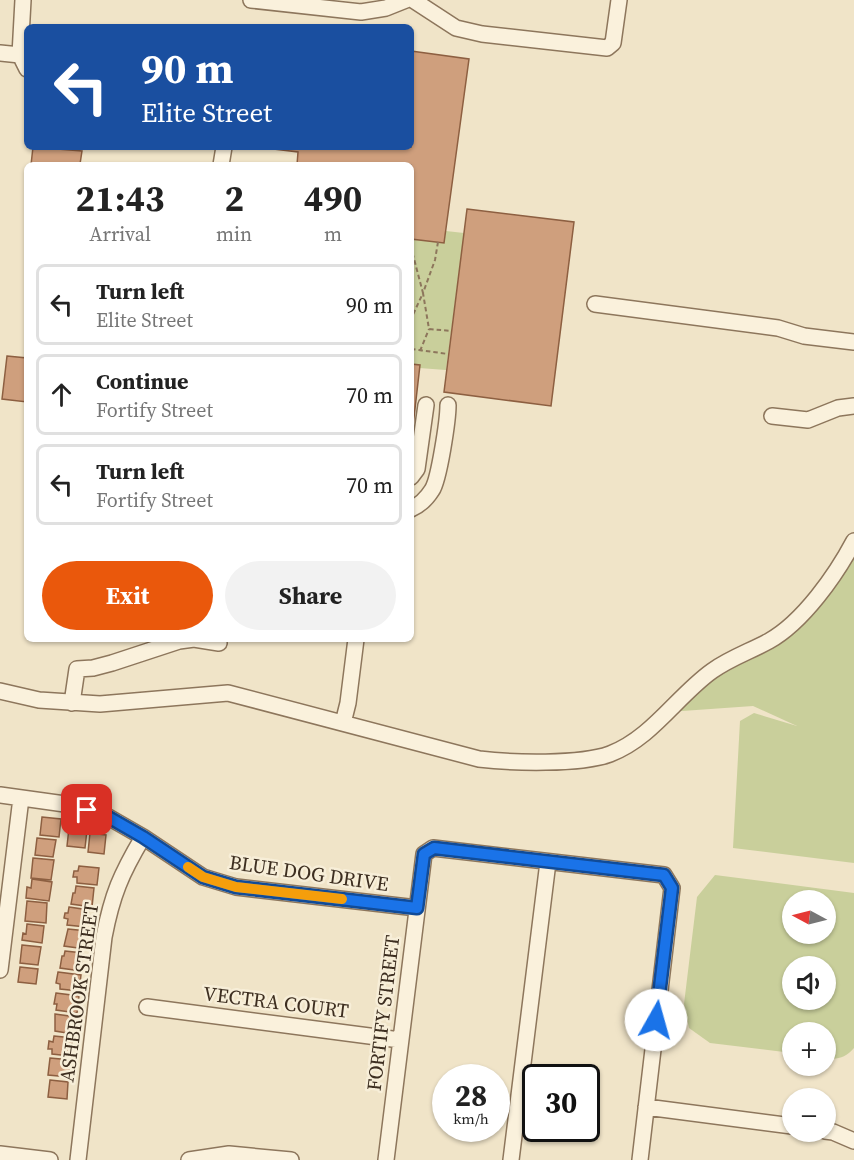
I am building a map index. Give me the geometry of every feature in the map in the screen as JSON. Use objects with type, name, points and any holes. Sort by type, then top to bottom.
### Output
[{"type":"street","points":[[0,53],[24,62],[23,0]]},
{"type":"street","points":[[251,0],[361,12],[386,8],[406,0]]},
{"type":"street","points":[[413,0],[456,28],[482,34],[607,48],[613,43],[619,0]]},
{"type":"street","points":[[596,304],[778,328],[804,336],[854,342]]},
{"type":"street","points":[[414,473],[417,469],[426,405]]},
{"type":"street","points":[[414,508],[434,489],[448,420],[448,405]]},
{"type":"street","points":[[772,416],[808,420],[838,408],[854,406]]},
{"type":"street","points":[[0,691],[39,700],[100,704],[228,693],[488,760],[583,760],[608,755],[626,747],[712,670],[772,640],[812,603],[854,541]]},
{"type":"street","points":[[72,703],[77,669],[112,663],[173,642]]},
{"type":"street","points":[[213,642],[219,643]]},
{"type":"street","points":[[343,723],[348,703],[356,642]]},
{"type":"street","name":"BLUE DOG DRIVE","points":[[0,795],[72,805],[103,814],[143,837],[203,877],[236,887],[417,908]]},
{"type":"street","points":[[0,970],[21,798]]},
{"type":"street","name":"ASHBROOK STREET","points":[[78,1160],[104,937],[110,904],[123,871],[143,837]]},
{"type":"street","name":"FORTIFY STREET","points":[[386,1160],[424,854],[434,848],[548,862]]},
{"type":"street","points":[[511,1160],[548,862],[664,875],[672,888],[640,1160]]},
{"type":"street","name":"VECTRA COURT","points":[[147,1007],[400,1040]]},
{"type":"street","points":[[646,1107],[782,1125]]},
{"type":"street","points":[[836,1133],[854,1141]]},
{"type":"street","points":[[0,1154],[50,1160]]},
{"type":"street","points":[[189,1160],[229,1154],[291,1160]]},
{"type":"path","points":[[414,313],[435,260],[438,242]]},
{"type":"path","points":[[414,259],[429,329],[420,351]]},
{"type":"path","points":[[429,329],[451,332]]},
{"type":"path","points":[[414,350],[448,354]]},
{"type":"green space","points":[[446,231],[464,233],[446,370],[419,368],[419,365],[414,364],[414,239],[444,243]]},
{"type":"green space","points":[[854,541],[854,863],[733,848],[740,721],[754,713],[797,726],[753,706],[668,712],[793,622]]},
{"type":"green space","points":[[715,875],[831,890],[782,890],[782,944],[836,944],[836,891],[854,893],[854,1048],[844,1056],[836,1058],[836,1022],[782,1022],[782,1052],[710,1043],[689,1028],[684,1004],[697,897]]},
{"type":"building","points":[[414,51],[469,59],[444,243],[414,239],[414,162],[297,162],[298,152],[282,150],[414,150]]},
{"type":"building","points":[[33,150],[82,151],[80,162],[31,162]]},
{"type":"building","points":[[467,209],[574,222],[551,406],[444,392]]},
{"type":"building","points":[[7,356],[24,358],[24,402],[2,399]]},
{"type":"building","points":[[414,364],[420,365],[414,417]]},
{"type":"building","points":[[42,817],[61,819],[59,837],[40,835]]},
{"type":"building","points":[[69,828],[87,830],[85,848],[67,846]]},
{"type":"building","points":[[90,833],[106,835],[104,854],[88,852]]},
{"type":"building","points":[[37,838],[56,840],[53,857],[35,855]]},
{"type":"building","points":[[33,858],[54,860],[51,880],[31,878]]},
{"type":"building","points":[[79,866],[99,868],[97,885],[77,883],[77,877],[73,877],[74,871],[78,871]]},
{"type":"building","points":[[32,879],[52,882],[49,901],[26,898],[27,887],[31,888]]},
{"type":"building","points":[[76,886],[94,888],[92,907],[71,904]]},
{"type":"building","points":[[27,901],[47,903],[46,923],[25,921]]},
{"type":"building","points":[[69,907],[89,910],[86,927],[67,925],[68,919],[64,918]]},
{"type":"building","points":[[27,924],[44,926],[42,943],[22,940],[23,933],[26,934]]},
{"type":"building","points":[[68,929],[87,931],[85,949],[64,946]]},
{"type":"building","points":[[22,945],[41,947],[38,965],[20,963]]},
{"type":"building","points":[[65,951],[83,953],[81,971],[60,968]]},
{"type":"building","points":[[20,967],[38,969],[36,984],[18,982]]},
{"type":"building","points":[[58,972],[81,975],[79,991],[60,989],[60,984],[56,983]]},
{"type":"building","points":[[56,993],[79,996],[77,1013],[56,1010],[57,1004],[54,1004]]},
{"type":"building","points":[[55,1014],[76,1017],[73,1034],[55,1031]]},
{"type":"building","points":[[54,1036],[73,1038],[70,1056],[52,1054],[52,1049],[48,1049],[49,1041],[53,1042]]},
{"type":"building","points":[[50,1058],[71,1060],[69,1077],[48,1075]]},
{"type":"building","points":[[50,1080],[68,1082],[67,1099],[48,1097]]},
{"type":"slow traffic","points":[[188,867],[203,877],[236,887],[342,899]]},
{"type":"route","points":[[87,810],[103,814],[143,837],[203,877],[236,887],[417,908],[424,854],[434,848],[664,875],[672,888],[656,1020]]}]
